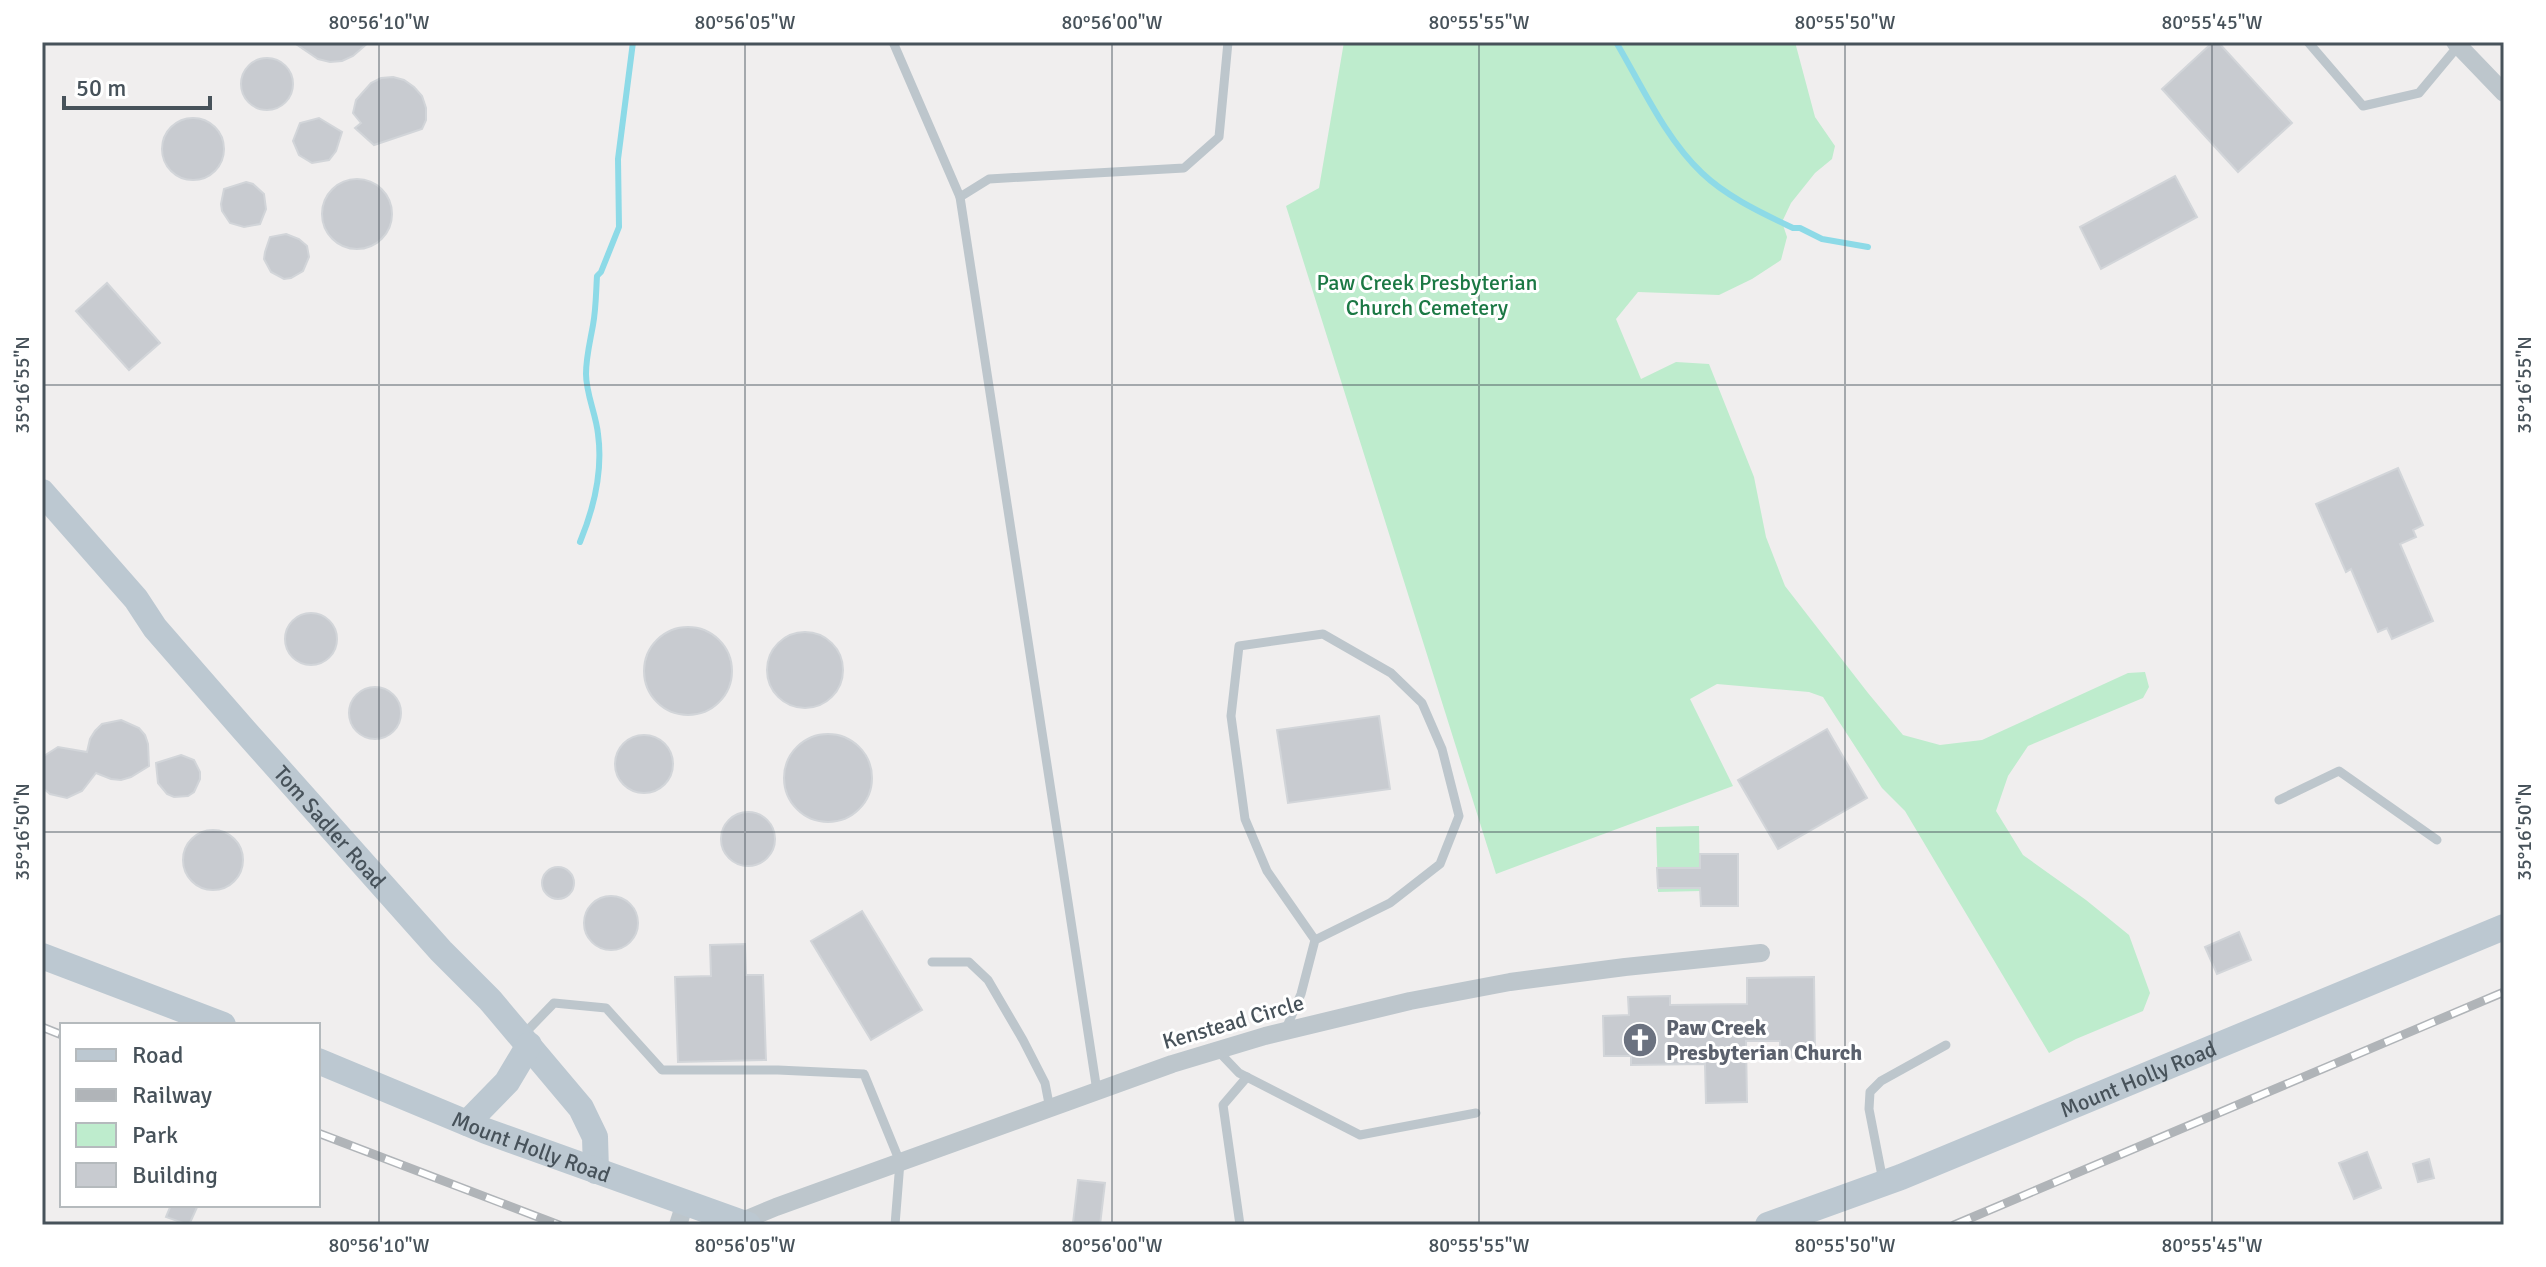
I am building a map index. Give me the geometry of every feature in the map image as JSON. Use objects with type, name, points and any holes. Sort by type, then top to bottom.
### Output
[{"type":"street","points":[[2457,44],[2504,93]]},
{"type":"street","name":"Tom Sadler Road","points":[[42,492],[136,599],[155,628],[244,730],[525,1041],[581,1108],[595,1137],[596,1171]]},
{"type":"street","name":"Mount Holly Road","points":[[1768,1225],[1884,1183],[2504,927]]},
{"type":"street","name":"Kenstead Circle","points":[[744,1224],[900,1162],[1097,1091],[1216,1050],[1285,1031],[1410,1001],[1510,982],[1761,953]]},
{"type":"street","points":[[42,956],[218,1023]]},
{"type":"street","points":[[467,1123],[495,1098],[507,1082],[525,1041]]},
{"type":"street","name":"Mount Holly Road","points":[[320,1062],[467,1123],[596,1171],[682,1214],[744,1224]]},
{"type":"lane","points":[[893,42],[960,197],[1097,1091]]},
{"type":"lane","points":[[960,197],[989,179],[1184,168],[1219,137],[1228,42]]},
{"type":"lane","points":[[2308,42],[2363,106],[2419,93],[2457,44]]},
{"type":"lane","points":[[1285,1031],[1301,994],[1315,940],[1390,903],[1440,864],[1459,816],[1442,749],[1422,703],[1391,673],[1323,634],[1239,646],[1231,716],[1245,819],[1267,871],[1315,940]]},
{"type":"lane","points":[[2279,800],[2339,771],[2437,840]]},
{"type":"lane","points":[[932,962],[969,962],[988,980],[1045,1083],[1050,1109]]},
{"type":"lane","points":[[525,1041],[554,1003],[606,1008],[662,1070],[864,1074],[900,1162],[895,1225]]},
{"type":"lane","points":[[1884,1183],[1869,1109],[1870,1092],[1881,1081],[1946,1045]]},
{"type":"lane","points":[[1216,1050],[1239,1073],[1360,1135],[1476,1113]]},
{"type":"lane","points":[[1240,1225],[1223,1105],[1247,1077]]},
{"type":"green space","name":"Paw Creek Presbyterian Church Cemetery","points":[[1344,42],[1795,42],[1815,117],[1835,146],[1832,159],[1815,173],[1791,203],[1782,222],[1787,237],[1781,260],[1719,295],[1638,292],[1616,319],[1641,379],[1676,362],[1709,364],[1754,477],[1766,537],[1785,586],[1903,735],[1940,745],[1982,740],[2128,673],[2145,672],[2149,687],[2143,698],[2028,746],[2008,776],[1996,811],[2023,855],[2129,935],[2150,993],[2143,1011],[2049,1053],[1905,811],[1882,788],[1823,697],[1809,692],[1717,684],[1690,699],[1733,786],[1496,874],[1286,206],[1319,188]]},
{"type":"green space","points":[[1699,826],[1700,891],[1658,892],[1656,827]]},
{"type":"building","points":[[293,42],[369,42],[353,56],[330,62],[318,59]]},
{"type":"building","points":[[2213,42],[2218,42],[2292,123],[2238,172],[2162,89]]},
{"type":"building","points":[[267,58],[285,66],[293,84],[285,102],[267,110],[249,102],[241,84],[249,66]]},
{"type":"building","points":[[393,77],[404,80],[422,96],[426,120],[422,129],[374,145],[355,128],[361,123],[353,113],[356,100],[371,83]]},
{"type":"building","points":[[187,118],[199,118],[215,127],[222,137],[222,161],[215,171],[199,180],[187,180],[167,166],[162,155],[162,143],[176,123]]},
{"type":"building","points":[[319,118],[342,132],[336,151],[329,160],[312,163],[299,155],[293,141],[300,123]]},
{"type":"building","points":[[2175,176],[2197,217],[2101,269],[2080,227]]},
{"type":"building","points":[[364,179],[386,194],[392,214],[390,228],[382,239],[371,247],[350,249],[332,239],[324,228],[322,207],[332,189],[343,181]]},
{"type":"building","points":[[246,182],[264,194],[266,209],[260,224],[244,227],[230,223],[221,204],[224,189]]},
{"type":"building","points":[[286,234],[307,246],[309,257],[303,271],[284,279],[271,272],[264,259],[270,237]]},
{"type":"building","points":[[107,283],[160,343],[129,370],[76,311]]},
{"type":"building","points":[[2398,468],[2423,525],[2413,530],[2416,537],[2400,544],[2433,621],[2392,639],[2387,628],[2378,632],[2351,569],[2346,572],[2316,504]]},
{"type":"building","points":[[311,613],[329,621],[337,639],[329,657],[311,665],[293,657],[285,639],[293,621]]},
{"type":"building","points":[[688,627],[705,630],[719,640],[729,654],[732,671],[729,688],[719,702],[705,712],[688,715],[671,712],[657,702],[647,688],[644,671],[647,654],[657,640],[671,630]]},
{"type":"building","points":[[805,632],[820,635],[832,643],[840,655],[843,670],[840,685],[832,697],[820,705],[805,708],[790,705],[778,697],[770,685],[767,670],[770,655],[778,643],[790,635]]},
{"type":"building","points":[[375,687],[394,694],[401,713],[394,732],[375,739],[356,732],[349,713],[356,694]]},
{"type":"building","points":[[1379,716],[1390,789],[1288,803],[1277,730]]},
{"type":"building","points":[[121,720],[139,728],[145,735],[149,766],[121,780],[96,773],[82,791],[67,798],[50,794],[43,788],[44,756],[58,747],[87,752],[90,739],[102,724]]},
{"type":"building","points":[[1827,729],[1867,798],[1778,849],[1738,780]]},
{"type":"building","points":[[828,734],[845,737],[859,747],[869,761],[872,778],[869,795],[859,809],[845,819],[828,822],[811,819],[797,809],[787,795],[784,778],[787,761],[797,747],[811,737]]},
{"type":"building","points":[[644,735],[665,743],[673,764],[665,785],[644,793],[623,785],[615,764],[623,743]]},
{"type":"building","points":[[181,755],[194,760],[200,779],[194,792],[188,796],[174,797],[158,783],[156,763]]},
{"type":"building","points":[[748,812],[767,820],[775,839],[767,858],[748,866],[729,858],[721,839],[729,820]]},
{"type":"building","points":[[213,830],[224,832],[234,839],[241,849],[241,871],[234,881],[224,888],[213,890],[202,888],[192,881],[185,871],[183,860],[185,849],[192,839],[202,832]]},
{"type":"building","points":[[1700,854],[1738,854],[1738,906],[1701,906],[1700,888],[1658,888],[1657,868],[1700,868]]},
{"type":"building","points":[[558,867],[569,872],[574,883],[569,894],[558,899],[547,894],[542,883],[547,872]]},
{"type":"building","points":[[611,896],[630,904],[638,923],[630,942],[611,950],[592,942],[584,923],[592,904]]},
{"type":"building","points":[[862,911],[922,1010],[871,1040],[811,941]]},
{"type":"building","points":[[2239,932],[2251,960],[2217,974],[2205,947]]},
{"type":"building","points":[[745,944],[746,975],[763,975],[766,1060],[678,1062],[675,977],[711,976],[710,945]]},
{"type":"building","name":"Paw Creek Presbyterian Church","points":[[1814,977],[1815,1057],[1780,1058],[1780,1041],[1746,1041],[1747,1102],[1706,1103],[1705,1064],[1631,1065],[1631,1056],[1604,1056],[1603,1016],[1629,1015],[1628,997],[1670,996],[1670,1005],[1747,1004],[1747,978]]},
{"type":"building","points":[[2367,1152],[2381,1188],[2354,1199],[2339,1163]]},
{"type":"building","points":[[2429,1159],[2434,1178],[2418,1182],[2413,1164]]},
{"type":"building","points":[[1078,1180],[1105,1183],[1100,1225],[1073,1223]]},
{"type":"building","points":[[170,1207],[197,1207],[189,1225],[166,1217]]},
{"type":"waterway","points":[[580,542],[593,502],[599,461],[597,426],[586,382],[587,362],[597,276],[619,227],[618,159],[633,42]]},
{"type":"waterway","points":[[1616,42],[1665,128],[1712,182],[1745,204],[1793,228],[1800,228],[1822,239],[1868,247]]},
{"type":"railway","points":[[1954,1225],[2504,992]]},
{"type":"railway","points":[[42,1027],[60,1034]]},
{"type":"railway","points":[[320,1134],[559,1225]]},
{"type":"place","name":"Paw Creek Presbyterian Church","points":[[1640,1040]]}]
